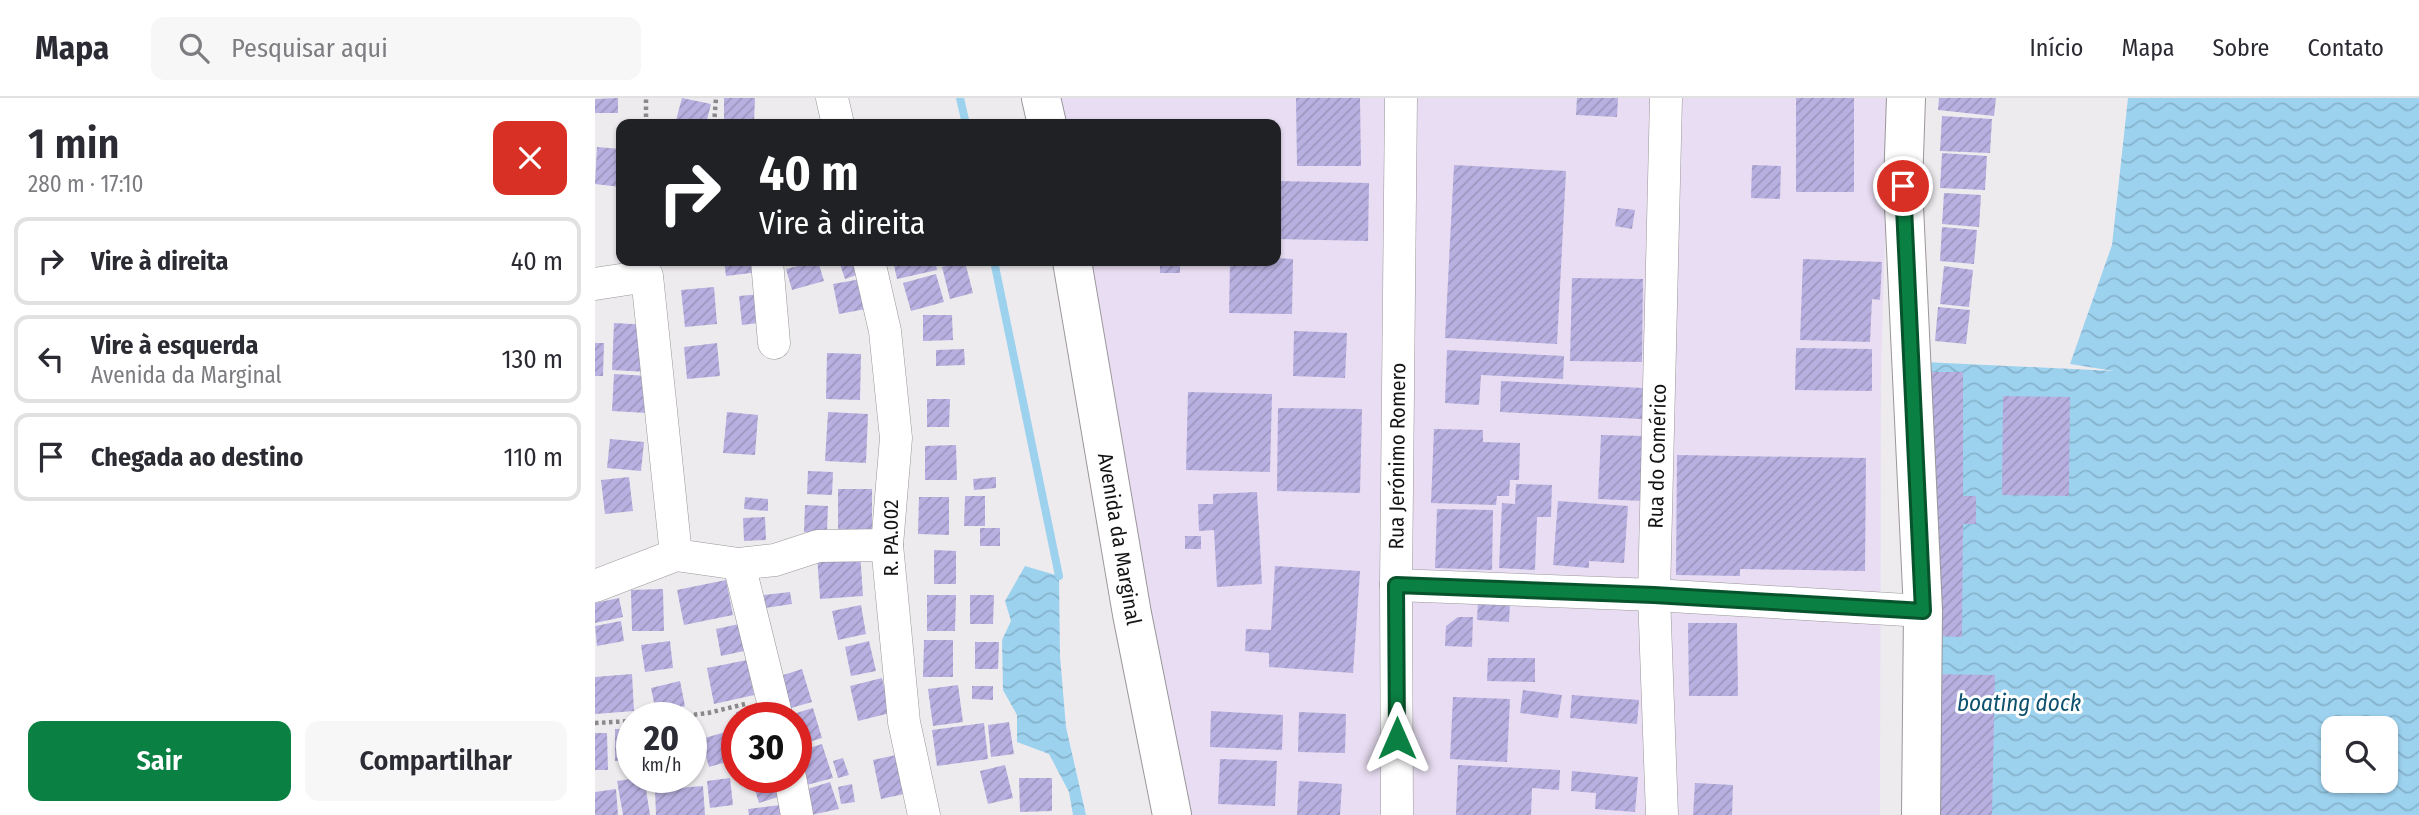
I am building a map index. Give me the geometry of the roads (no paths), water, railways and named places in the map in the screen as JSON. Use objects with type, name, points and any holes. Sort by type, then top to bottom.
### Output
[{"type":"street","points":[[832,98],[837,119]]},
{"type":"street","points":[[1041,98],[1046,119]]},
{"type":"street","name":"Rua Jerónimo Romero","points":[[1397,815],[1396,585],[1401,98]]},
{"type":"street","name":"Rua do Comérico","points":[[1662,815],[1654,595],[1666,98]]},
{"type":"street","points":[[1906,98],[1903,186],[1923,611],[1921,815]]},
{"type":"street","points":[[767,266],[774,343]]},
{"type":"street","name":"R. PA.002","points":[[870,266],[885,331],[896,438],[887,545],[904,722],[924,815]]},
{"type":"street","name":"Avenida da Marginal","points":[[1073,266],[1130,601],[1172,815]]},
{"type":"street","points":[[595,284],[647,276],[677,555]]},
{"type":"street","points":[[595,586],[677,555],[740,564],[775,560],[818,546],[887,545]]},
{"type":"street","points":[[740,564],[774,702]]},
{"type":"street","points":[[1396,585],[1654,595],[1923,611]]},
{"type":"street","points":[[793,793],[797,815]]},
{"type":"water","name":"boating dock","points":[[2128,98],[2419,98],[2419,815],[1909,815],[1903,361],[2114,371],[2070,364],[2112,245]]},
{"type":"water","points":[[1025,566],[1059,576],[1060,656],[1066,727],[1086,815],[1073,815],[1069,792],[1049,754],[1017,742],[1017,715],[1003,690],[1002,640],[1011,621],[1005,601]]},
{"type":"waterway","points":[[960,98],[965,119]]},
{"type":"waterway","points":[[995,266],[1059,576]]}]
